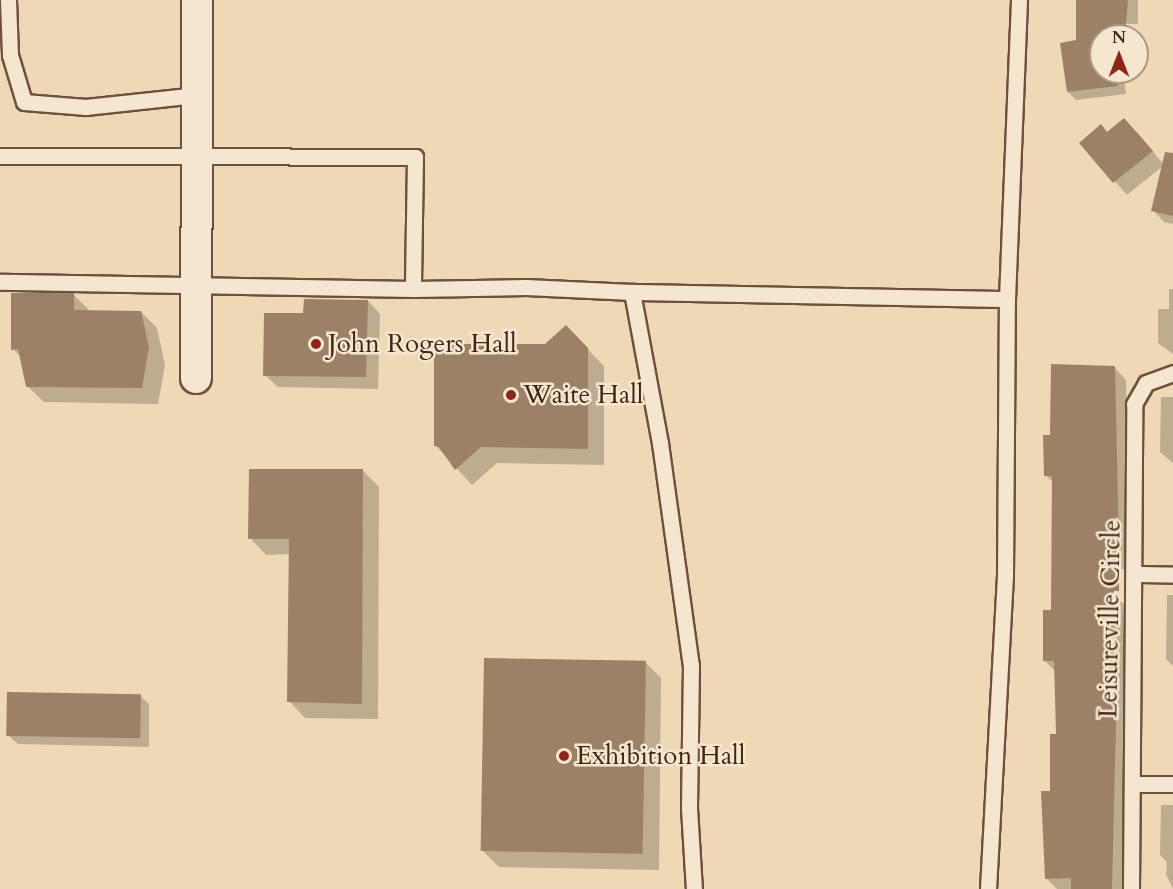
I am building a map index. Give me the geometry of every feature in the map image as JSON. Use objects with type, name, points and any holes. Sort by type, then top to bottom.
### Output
[{"type":"street","points":[[196,378],[197,0]]},
{"type":"lane","points":[[8,0],[10,55],[24,102],[86,107],[197,95]]},
{"type":"lane","points":[[988,889],[1005,577],[1007,298],[1019,0]]},
{"type":"lane","points":[[0,156],[196,154],[415,157],[413,289]]},
{"type":"lane","points":[[0,282],[413,289],[526,287],[632,292],[1007,298]]},
{"type":"lane","points":[[632,292],[660,443],[690,665],[689,808],[694,889]]},
{"type":"lane","name":"Leisureville Circle","points":[[1131,889],[1134,404],[1146,382],[1173,374]]},
{"type":"lane","points":[[1134,574],[1173,575]]},
{"type":"lane","points":[[1132,784],[1173,784]]},
{"type":"building","points":[[1076,0],[1128,0],[1126,24],[1089,24],[1089,84],[1118,84],[1118,86],[1067,92],[1060,43],[1076,40]]},
{"type":"building","points":[[1124,118],[1153,151],[1113,183],[1079,143],[1101,124],[1107,132]]},
{"type":"building","points":[[1165,152],[1173,153],[1173,216],[1151,211]]},
{"type":"building","points":[[11,293],[74,293],[74,310],[141,311],[149,347],[142,388],[26,387],[18,349],[11,350]]},
{"type":"building","name":"John Rogers Hall","points":[[304,299],[368,300],[366,377],[263,376],[264,313],[303,313]]},
{"type":"building","name":"Waite Hall","points":[[566,325],[588,348],[588,449],[481,447],[455,470],[439,447],[434,446],[434,344],[545,344]]},
{"type":"building","points":[[1051,364],[1115,366],[1119,591],[1114,591],[1116,724],[1112,889],[1071,889],[1071,878],[1045,879],[1041,791],[1050,791],[1050,734],[1056,734],[1054,661],[1043,661],[1043,610],[1051,610],[1052,476],[1044,476],[1043,435],[1050,435]]},
{"type":"building","points":[[249,469],[363,469],[362,704],[287,702],[289,539],[248,539]]},
{"type":"building","name":"Exhibition Hall","points":[[484,658],[646,661],[643,854],[481,851]]},
{"type":"building","points":[[7,692],[141,694],[140,738],[6,736]]},
{"type":"place","name":"John Rogers Hall","points":[[316,344]]},
{"type":"place","name":"Waite Hall","points":[[511,395]]},
{"type":"place","name":"Exhibition Hall","points":[[564,756]]}]
